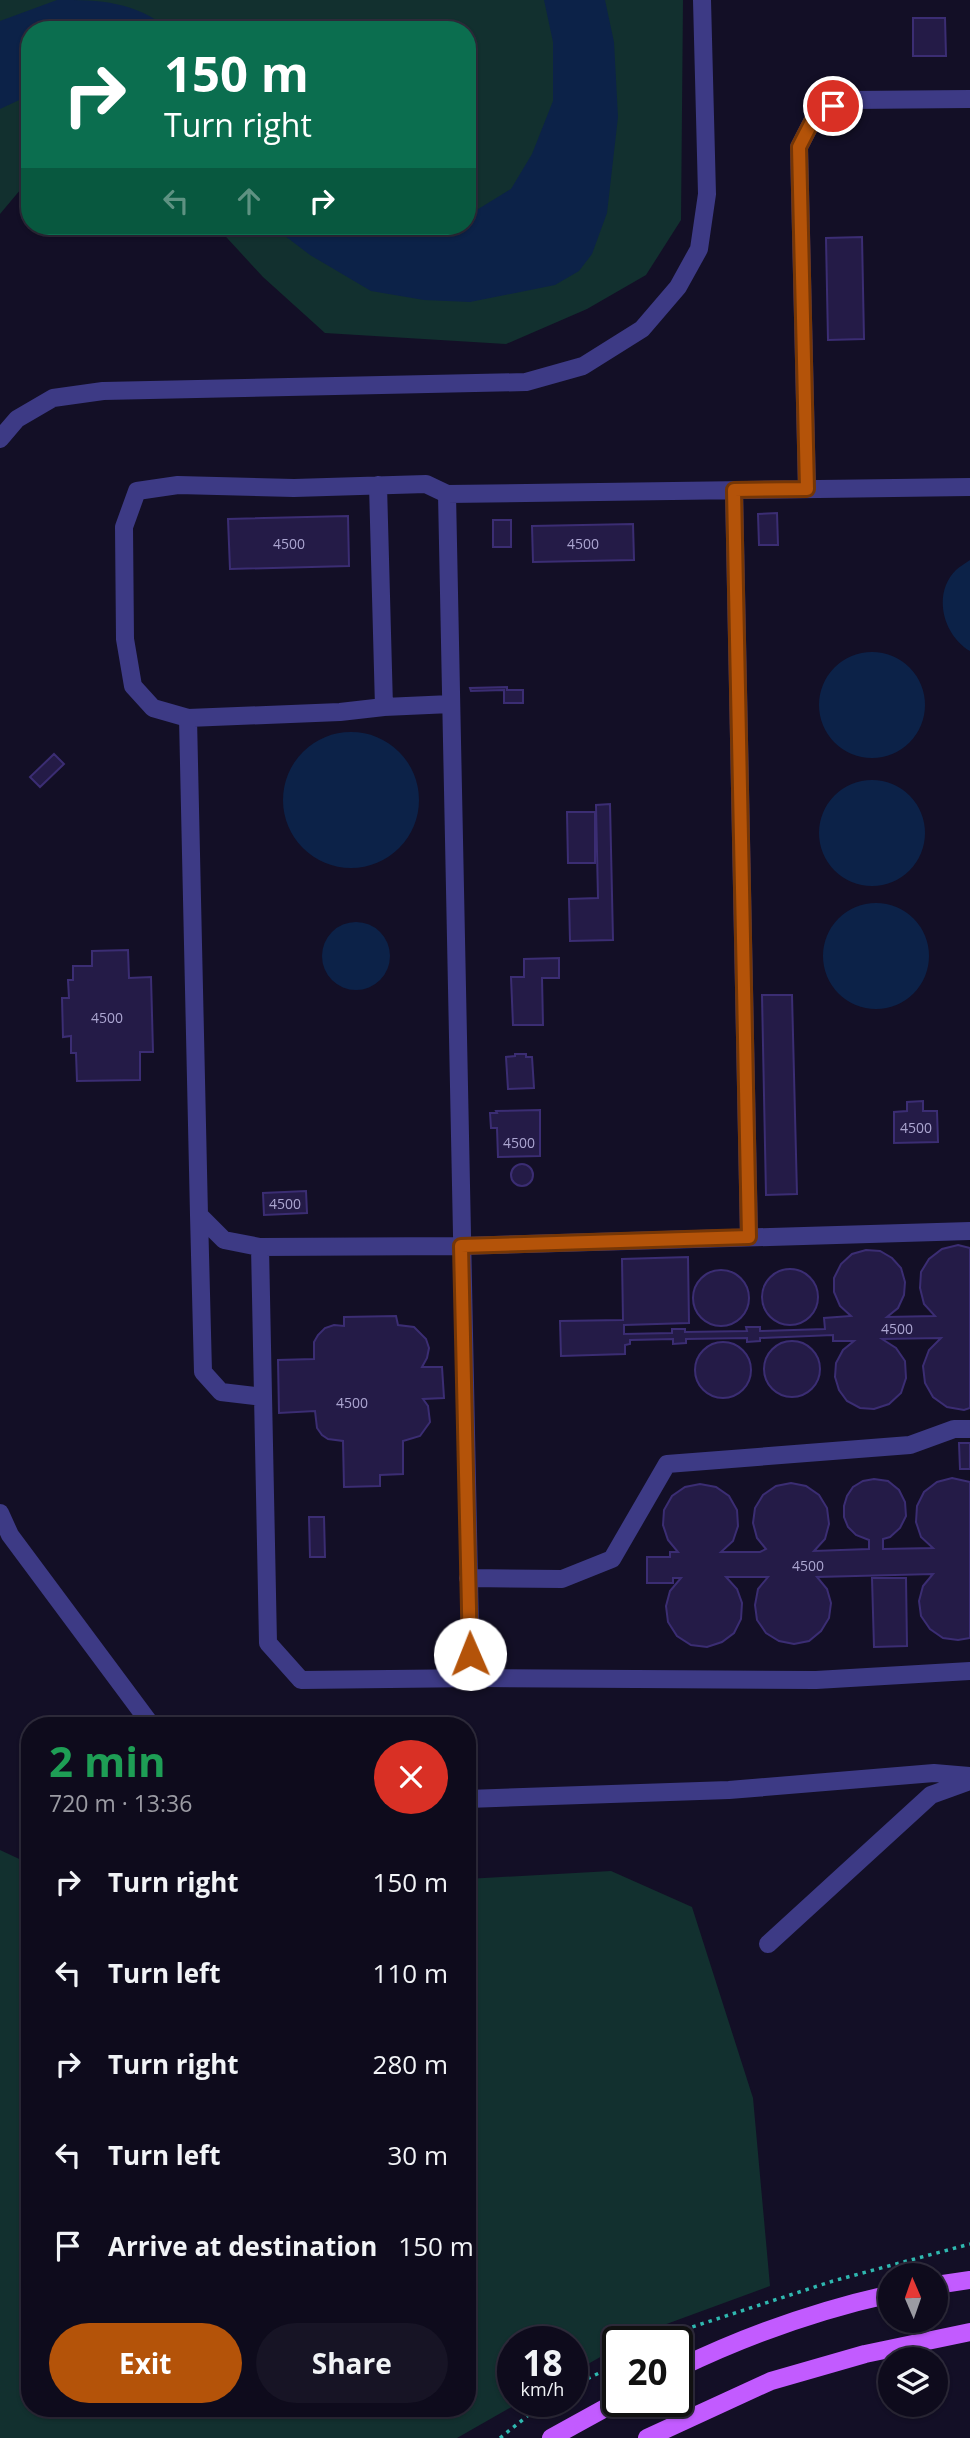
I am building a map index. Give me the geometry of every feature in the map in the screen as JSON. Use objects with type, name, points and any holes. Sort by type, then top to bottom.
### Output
[{"type":"main road","points":[[948,2283],[970,2280]]},
{"type":"main road","points":[[693,2361],[719,2349],[878,2297]]},
{"type":"main road","points":[[647,2438],[771,2381],[865,2354],[970,2332]]},
{"type":"main road","points":[[551,2438],[602,2410]]},
{"type":"lane","points":[[0,439],[17,419],[53,398],[103,391],[526,382],[583,366],[642,329],[678,288],[699,249],[707,194],[702,0]]},
{"type":"lane","points":[[807,489],[799,147],[817,112],[849,100],[970,99]]},
{"type":"lane","points":[[451,705],[188,718],[153,708],[133,687],[125,639],[124,527],[138,491],[178,485],[294,488],[426,484],[447,494],[970,486]]},
{"type":"lane","points":[[378,485],[384,707]]},
{"type":"lane","points":[[734,490],[749,1237]]},
{"type":"lane","points":[[447,494],[471,1679]]},
{"type":"lane","points":[[188,718],[203,1372],[221,1392],[263,1397]]},
{"type":"lane","points":[[200,1215],[224,1240],[260,1247],[461,1246],[970,1231]]},
{"type":"lane","points":[[260,1247],[268,1643],[301,1680],[816,1680],[970,1671]]},
{"type":"lane","points":[[468,1578],[562,1578],[612,1559],[667,1464],[910,1445],[954,1429],[970,1429]]},
{"type":"lane","points":[[0,1513],[10,1535],[145,1717]]},
{"type":"lane","points":[[476,1799],[729,1790],[934,1773],[970,1778]]},
{"type":"lane","points":[[768,1944],[930,1795],[970,1778]]},
{"type":"path","points":[[693,2327],[833,2281],[970,2244]]},
{"type":"path","points":[[499,2438],[526,2417]]},
{"type":"green space","points":[[0,0],[683,0],[681,220],[646,275],[587,309],[506,344],[325,333],[263,277],[224,235],[476,235],[476,21],[21,21],[21,189],[0,214]]},
{"type":"green space","points":[[0,1850],[21,1860],[21,2417],[476,2417],[476,1878],[611,1871],[692,1907],[753,2098],[770,2286],[661,2326],[602,2326],[602,2356],[588,2364],[588,2326],[497,2326],[497,2415],[457,2438],[0,2438]]},
{"type":"water","points":[[57,0],[117,4],[158,21],[21,21],[21,99],[0,109],[0,21]]},
{"type":"water","points":[[544,0],[605,0],[614,42],[618,117],[607,213],[592,254],[579,271],[555,285],[470,302],[424,300],[371,291],[310,255],[284,235],[476,235],[476,210],[511,189],[532,154],[553,101],[553,42]]},
{"type":"water","points":[[970,560],[970,651],[953,635],[947,625],[943,602],[949,580],[956,570]]},
{"type":"water","points":[[872,652],[892,656],[909,668],[921,685],[925,705],[921,725],[909,742],[892,754],[872,758],[852,754],[835,742],[823,725],[819,705],[823,685],[835,668],[852,656]]},
{"type":"water","points":[[351,732],[377,737],[399,752],[414,774],[419,800],[414,826],[399,848],[377,863],[351,868],[325,863],[303,848],[288,826],[283,800],[288,774],[303,752],[325,737]]},
{"type":"water","points":[[872,780],[892,784],[909,796],[921,813],[925,833],[921,853],[909,870],[892,882],[872,886],[852,882],[835,870],[823,853],[819,833],[823,813],[835,796],[852,784]]},
{"type":"water","points":[[876,903],[896,907],[913,919],[925,936],[929,956],[925,976],[913,993],[896,1005],[876,1009],[856,1005],[839,993],[827,976],[823,956],[827,936],[839,919],[856,907]]},
{"type":"water","points":[[356,922],[369,925],[380,932],[387,943],[390,956],[387,969],[380,980],[369,987],[356,990],[343,987],[332,980],[325,969],[322,956],[325,943],[332,932],[343,925]]},
{"type":"building","points":[[913,18],[945,18],[946,56],[913,56]]},
{"type":"building","points":[[862,237],[864,339],[828,340],[826,238]]},
{"type":"building","points":[[777,513],[778,545],[759,545],[758,514]]},
{"type":"building","points":[[348,516],[349,566],[230,569],[228,519]]},
{"type":"building","points":[[493,520],[511,520],[511,547],[493,547]]},
{"type":"building","points":[[633,524],[634,560],[533,562],[532,526]]},
{"type":"building","points":[[507,687],[507,690],[523,690],[523,703],[504,703],[504,690],[471,691],[470,688]]},
{"type":"building","points":[[54,754],[64,764],[40,787],[30,777]]},
{"type":"building","points":[[610,804],[613,940],[570,941],[569,899],[598,898],[596,805]]},
{"type":"building","points":[[567,812],[595,812],[595,863],[568,863]]},
{"type":"building","points":[[128,950],[129,978],[151,977],[153,1052],[140,1052],[140,1080],[77,1081],[76,1053],[71,1053],[71,1036],[63,1037],[62,998],[69,998],[68,980],[73,980],[73,966],[92,966],[92,951]]},
{"type":"building","points":[[559,958],[559,978],[542,978],[543,1025],[513,1025],[511,977],[524,977],[524,959]]},
{"type":"building","points":[[762,995],[792,995],[797,1194],[766,1195]]},
{"type":"building","points":[[515,1054],[532,1057],[534,1088],[508,1089],[506,1057]]},
{"type":"building","points":[[923,1101],[923,1111],[937,1111],[938,1142],[894,1143],[894,1112],[907,1111],[907,1102]]},
{"type":"building","points":[[540,1110],[540,1156],[498,1157],[497,1128],[491,1128],[490,1113]]},
{"type":"building","points":[[522,1164],[530,1167],[533,1175],[530,1183],[522,1186],[514,1183],[511,1175],[514,1167]]},
{"type":"building","points":[[306,1191],[307,1213],[264,1215],[263,1193]]},
{"type":"building","points":[[958,1245],[970,1248],[970,1408],[964,1410],[947,1407],[933,1397],[925,1383],[923,1366],[929,1350],[941,1338],[882,1339],[896,1348],[905,1361],[906,1378],[901,1393],[889,1404],[874,1409],[860,1408],[847,1401],[839,1390],[835,1377],[836,1363],[843,1350],[854,1341],[833,1341],[833,1335],[760,1338],[760,1341],[747,1342],[747,1338],[686,1339],[686,1343],[673,1344],[673,1339],[630,1340],[630,1344],[625,1345],[625,1354],[561,1356],[560,1321],[623,1320],[622,1259],[688,1257],[689,1323],[624,1325],[624,1334],[672,1333],[672,1329],[685,1329],[685,1332],[747,1331],[746,1327],[760,1327],[760,1331],[825,1329],[824,1318],[851,1316],[840,1306],[834,1292],[834,1278],[841,1264],[852,1254],[866,1250],[880,1251],[892,1258],[901,1268],[905,1282],[904,1295],[898,1308],[887,1317],[935,1316],[924,1304],[920,1288],[921,1272],[929,1259],[942,1249]]},
{"type":"building","points":[[784,1269],[796,1269],[810,1277],[818,1291],[816,1308],[810,1317],[796,1325],[784,1325],[767,1313],[762,1303],[762,1291],[774,1274]]},
{"type":"building","points":[[716,1270],[726,1270],[741,1278],[747,1287],[747,1309],[741,1318],[726,1326],[716,1326],[698,1314],[693,1303],[693,1293],[705,1275]]},
{"type":"building","points":[[396,1316],[398,1325],[414,1327],[426,1339],[429,1348],[422,1367],[442,1367],[444,1398],[423,1399],[428,1406],[430,1422],[420,1436],[403,1441],[403,1474],[380,1475],[380,1486],[344,1487],[343,1441],[328,1439],[322,1435],[317,1428],[315,1411],[279,1413],[278,1360],[314,1359],[314,1342],[318,1335],[325,1328],[344,1326],[344,1317]]},
{"type":"building","points":[[786,1341],[798,1341],[812,1349],[820,1363],[818,1380],[812,1389],[798,1397],[786,1397],[769,1385],[764,1375],[764,1363],[776,1346]]},
{"type":"building","points":[[717,1342],[729,1342],[739,1346],[747,1354],[751,1370],[747,1386],[739,1394],[729,1398],[717,1398],[707,1394],[699,1386],[695,1376],[695,1364],[699,1354],[707,1346]]},
{"type":"building","points":[[959,1443],[970,1443],[970,1469],[960,1469]]},
{"type":"building","points":[[952,1478],[970,1482],[970,1638],[943,1638],[930,1629],[921,1616],[919,1601],[923,1586],[933,1574],[817,1577],[827,1589],[831,1603],[829,1618],[821,1631],[809,1641],[794,1644],[779,1641],[766,1633],[757,1620],[755,1605],[758,1589],[768,1577],[726,1577],[737,1589],[742,1603],[741,1619],[734,1633],[722,1642],[707,1647],[691,1645],[677,1636],[668,1622],[666,1606],[670,1591],[681,1578],[673,1578],[673,1583],[647,1583],[647,1557],[670,1557],[670,1552],[678,1552],[668,1540],[663,1525],[664,1510],[672,1496],[685,1487],[700,1484],[716,1487],[729,1496],[737,1510],[738,1526],[733,1541],[721,1552],[760,1552],[766,1549],[757,1538],[753,1523],[755,1508],[763,1495],[776,1486],[791,1483],[806,1486],[819,1495],[827,1508],[829,1524],[825,1539],[814,1551],[869,1549],[869,1540],[856,1535],[848,1527],[844,1506],[853,1487],[874,1479],[888,1481],[899,1490],[905,1502],[906,1516],[900,1528],[890,1537],[883,1539],[883,1549],[933,1548],[921,1537],[916,1522],[917,1506],[924,1492],[937,1482]]},
{"type":"building","points":[[309,1517],[324,1517],[325,1557],[310,1557]]},
{"type":"building","points":[[872,1578],[906,1578],[907,1646],[874,1647]]},
{"type":"route","points":[[470,1654],[461,1246],[749,1237],[734,490],[807,489],[799,147],[817,112],[833,106]]}]
